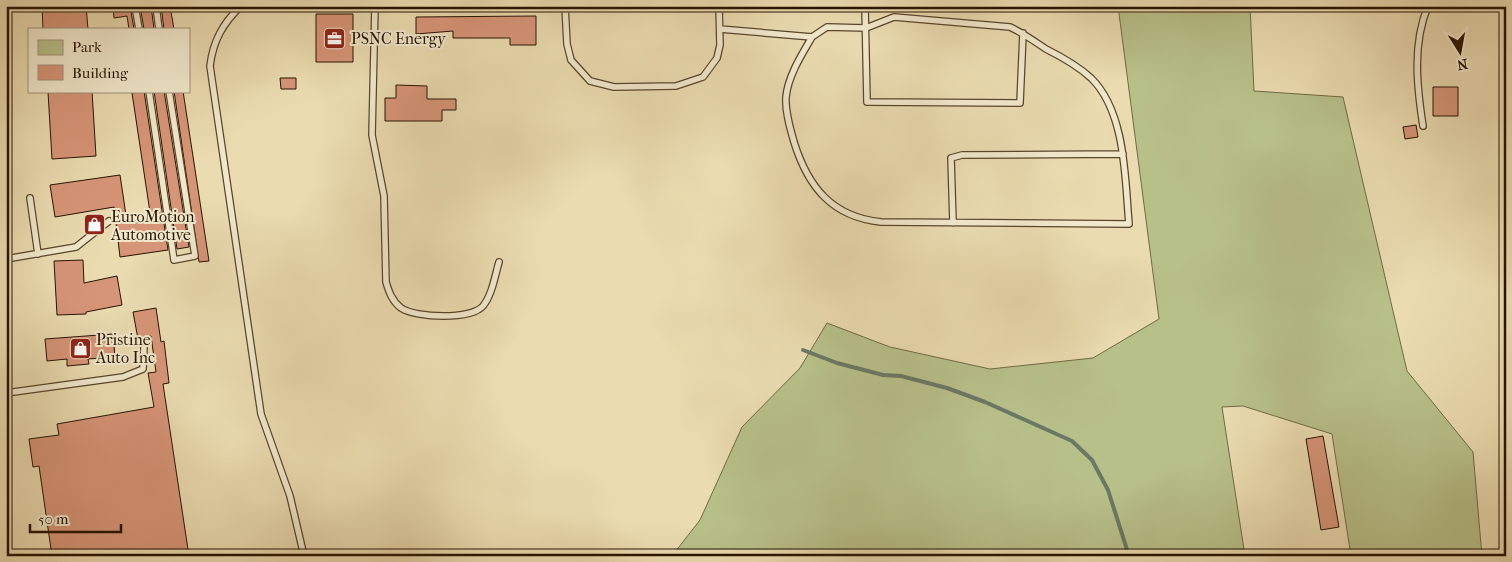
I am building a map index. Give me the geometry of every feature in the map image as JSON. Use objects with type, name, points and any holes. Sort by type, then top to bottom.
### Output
[{"type":"lane","points":[[135,6],[139,28]]},
{"type":"lane","points":[[156,6],[159,28]]},
{"type":"lane","points":[[241,6],[231,16],[217,36],[212,48],[210,66],[261,414],[290,496],[304,556]]},
{"type":"lane","points":[[375,6],[372,135],[375,157],[382,181],[386,282],[390,296],[404,309],[416,314],[466,315],[477,312],[484,305],[499,262]]},
{"type":"lane","points":[[565,6],[566,44],[571,60],[582,76],[590,82],[614,88],[676,86],[703,77],[718,58],[719,6]]},
{"type":"lane","points":[[865,6],[866,102],[1020,103],[1023,33]]},
{"type":"lane","points":[[1423,126],[1418,94],[1418,46],[1420,28],[1428,6]]},
{"type":"lane","points":[[894,17],[1000,26],[1023,33],[1073,64],[1092,79],[1108,103],[1117,126],[1123,154],[1129,224],[867,220],[844,212],[828,202],[817,190],[798,154],[791,134],[786,103],[791,80],[812,37],[827,27],[866,28],[894,17]]},
{"type":"lane","points":[[720,29],[812,37]]},
{"type":"lane","points":[[149,92],[174,260],[195,256],[169,92]]},
{"type":"lane","points":[[954,222],[951,158],[962,155],[1123,154]]},
{"type":"lane","points":[[30,198],[38,254]]},
{"type":"lane","points":[[6,259],[76,247],[110,222]]},
{"type":"lane","points":[[6,393],[123,377],[142,369],[144,347]]},
{"type":"green space","points":[[1118,6],[1250,6],[1254,91],[1343,97],[1407,371],[1473,452],[1482,556],[1351,556],[1332,434],[1243,406],[1222,407],[1245,556],[672,556],[700,520],[742,427],[800,368],[827,323],[890,347],[990,369],[1093,358],[1159,319]]},
{"type":"building","points":[[42,6],[86,6],[88,28],[43,28]]},
{"type":"building","points":[[113,6],[130,6],[134,28],[129,28],[127,16],[114,18]]},
{"type":"building","points":[[140,6],[151,6],[154,28],[144,28]]},
{"type":"building","points":[[161,6],[170,6],[174,28],[164,28]]},
{"type":"building","name":"PSNC Energy","points":[[316,14],[353,14],[353,62],[316,62]]},
{"type":"building","points":[[536,16],[536,45],[510,45],[510,38],[453,38],[453,31],[416,34],[416,17]]},
{"type":"building","points":[[280,78],[296,78],[296,89],[281,89]]},
{"type":"building","points":[[396,85],[427,86],[427,99],[456,99],[456,110],[442,110],[442,121],[385,121],[385,98],[396,98]]},
{"type":"building","points":[[1433,87],[1458,87],[1458,116],[1433,116]]},
{"type":"building","points":[[48,92],[92,92],[96,156],[52,159]]},
{"type":"building","points":[[144,92],[168,250],[120,257],[114,207],[55,217],[50,185],[120,175],[127,222],[151,219],[132,93]]},
{"type":"building","points":[[154,92],[164,92],[189,247],[177,249]]},
{"type":"building","points":[[174,92],[183,92],[209,261],[199,262]]},
{"type":"building","points":[[1416,125],[1418,137],[1405,139],[1403,127]]},
{"type":"building","points":[[83,260],[84,283],[117,276],[122,305],[86,312],[86,314],[57,315],[54,261]]},
{"type":"building","points":[[156,308],[161,342],[164,341],[169,383],[163,384],[189,556],[52,556],[39,466],[33,467],[29,439],[59,435],[57,424],[154,407],[148,373],[156,372],[151,336],[138,339],[133,312]]},
{"type":"building","name":"Pristine Auto Inc","points":[[113,334],[115,357],[88,359],[89,364],[67,366],[67,359],[47,361],[45,339]]},
{"type":"building","points":[[1323,436],[1339,527],[1321,530],[1306,439]]},
{"type":"waterway","points":[[803,350],[837,363],[883,375],[901,376],[947,388],[985,402],[1072,441],[1092,460],[1108,490],[1129,556]]},
{"type":"place","name":"PSNC Energy","points":[[335,38]]},
{"type":"place","name":"EuroMotion Automotive","points":[[95,225]]},
{"type":"place","name":"Pristine Auto Inc","points":[[80,348]]}]
